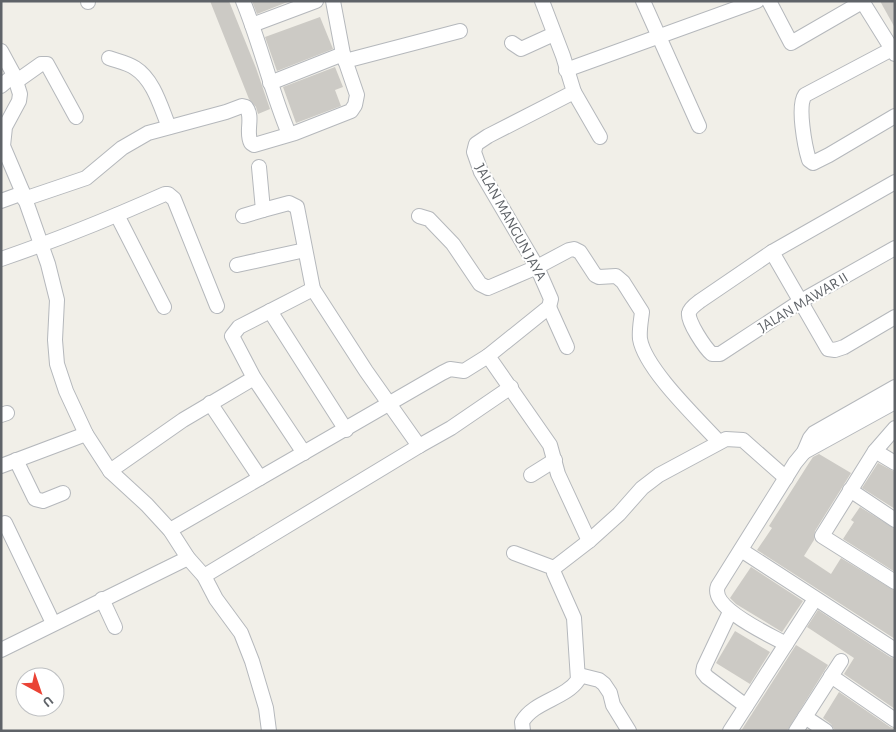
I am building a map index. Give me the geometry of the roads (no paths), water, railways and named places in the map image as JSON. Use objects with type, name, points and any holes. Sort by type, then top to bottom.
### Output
[{"type":"street","points":[[243,1],[289,134]]},
{"type":"street","points":[[252,25],[316,1]]},
{"type":"street","points":[[1,200],[23,196],[86,178],[122,148],[148,133],[244,106],[249,110],[248,135],[251,143],[254,145],[289,134],[351,110],[357,99],[344,58],[333,1]]},
{"type":"street","points":[[643,1],[699,126]]},
{"type":"street","points":[[566,70],[757,1]]},
{"type":"street","points":[[769,1],[791,43],[862,2],[893,52],[805,96],[801,112],[809,162],[813,163],[829,155],[895,116]]},
{"type":"street","points":[[545,2],[574,92],[600,138]]},
{"type":"street","points":[[270,83],[344,58],[460,31]]},
{"type":"street","points":[[512,43],[521,50],[554,34]]},
{"type":"street","points":[[1,50],[15,78],[20,94],[5,127],[2,146],[48,264],[57,300],[55,340],[57,364],[66,391],[86,434],[110,471],[147,505],[170,530],[188,558],[204,576],[216,599],[241,633],[252,661],[266,708],[269,731]]},
{"type":"street","points":[[109,58],[133,66],[142,74],[151,86],[169,127]]},
{"type":"street","points":[[1,86],[41,64],[47,64],[76,117]]},
{"type":"street","name":"JALAN MANGUN JAYA","points":[[567,347],[549,307],[551,299],[537,267],[481,172],[474,152],[476,144],[574,92]]},
{"type":"street","points":[[259,167],[263,210]]},
{"type":"street","points":[[895,182],[772,252],[826,346],[831,350],[844,347],[895,317]]},
{"type":"street","points":[[1,259],[117,215],[165,194],[172,197],[217,306]]},
{"type":"street","points":[[243,216],[289,203],[297,207],[314,289],[366,371],[419,446]]},
{"type":"street","points":[[117,215],[164,307]]},
{"type":"street","points":[[419,216],[429,219],[453,244],[480,284],[488,288],[537,267],[569,250],[576,249],[595,275],[599,277],[613,275],[623,282],[642,312],[640,340],[650,361],[664,383],[719,442]]},
{"type":"street","name":"JALAN MAWAR II","points":[[772,252],[700,301],[688,313],[706,348],[712,354],[720,354],[801,301],[895,248]]},
{"type":"street","points":[[237,265],[305,250]]},
{"type":"street","points":[[304,453],[254,378],[232,336],[239,327],[314,289]]},
{"type":"street","points":[[170,530],[390,405],[442,373],[450,369],[464,371],[488,356],[549,307]]},
{"type":"street","points":[[270,311],[346,430]]},
{"type":"street","points":[[488,356],[554,452],[558,474],[589,541]]},
{"type":"street","points":[[110,471],[210,403],[254,378]]},
{"type":"street","points":[[204,576],[451,428],[511,387]]},
{"type":"street","points":[[786,644],[730,612],[716,592],[814,433],[895,387]]},
{"type":"street","points":[[210,403],[260,478]]},
{"type":"street","points":[[804,452],[890,405],[895,419]]},
{"type":"street","points":[[895,428],[875,450],[822,537],[895,582]]},
{"type":"street","points":[[1,466],[86,434]]},
{"type":"street","points":[[554,568],[589,541],[619,514],[642,488],[659,475],[726,438],[743,440],[786,478]]},
{"type":"street","points":[[875,450],[895,463]]},
{"type":"street","points":[[16,460],[32,497],[43,500],[63,493]]},
{"type":"street","points":[[531,476],[555,460]]},
{"type":"street","points":[[850,490],[895,520]]},
{"type":"street","points":[[5,522],[54,623]]},
{"type":"street","points":[[741,550],[895,650]]},
{"type":"street","points":[[514,553],[554,568]]},
{"type":"street","points":[[1,650],[188,558]]},
{"type":"street","points":[[523,731],[522,722],[525,717],[569,689],[576,683],[579,675],[574,618],[554,573],[554,568]]},
{"type":"street","points":[[102,599],[115,627]]},
{"type":"street","points":[[730,731],[815,599]]},
{"type":"street","points":[[730,612],[703,672],[746,706]]},
{"type":"street","points":[[796,731],[841,661]]},
{"type":"street","points":[[579,675],[599,680],[604,684],[610,693],[613,705],[629,731]]},
{"type":"street","points":[[831,676],[895,720]]},
{"type":"street","points":[[805,718],[826,731]]}]
